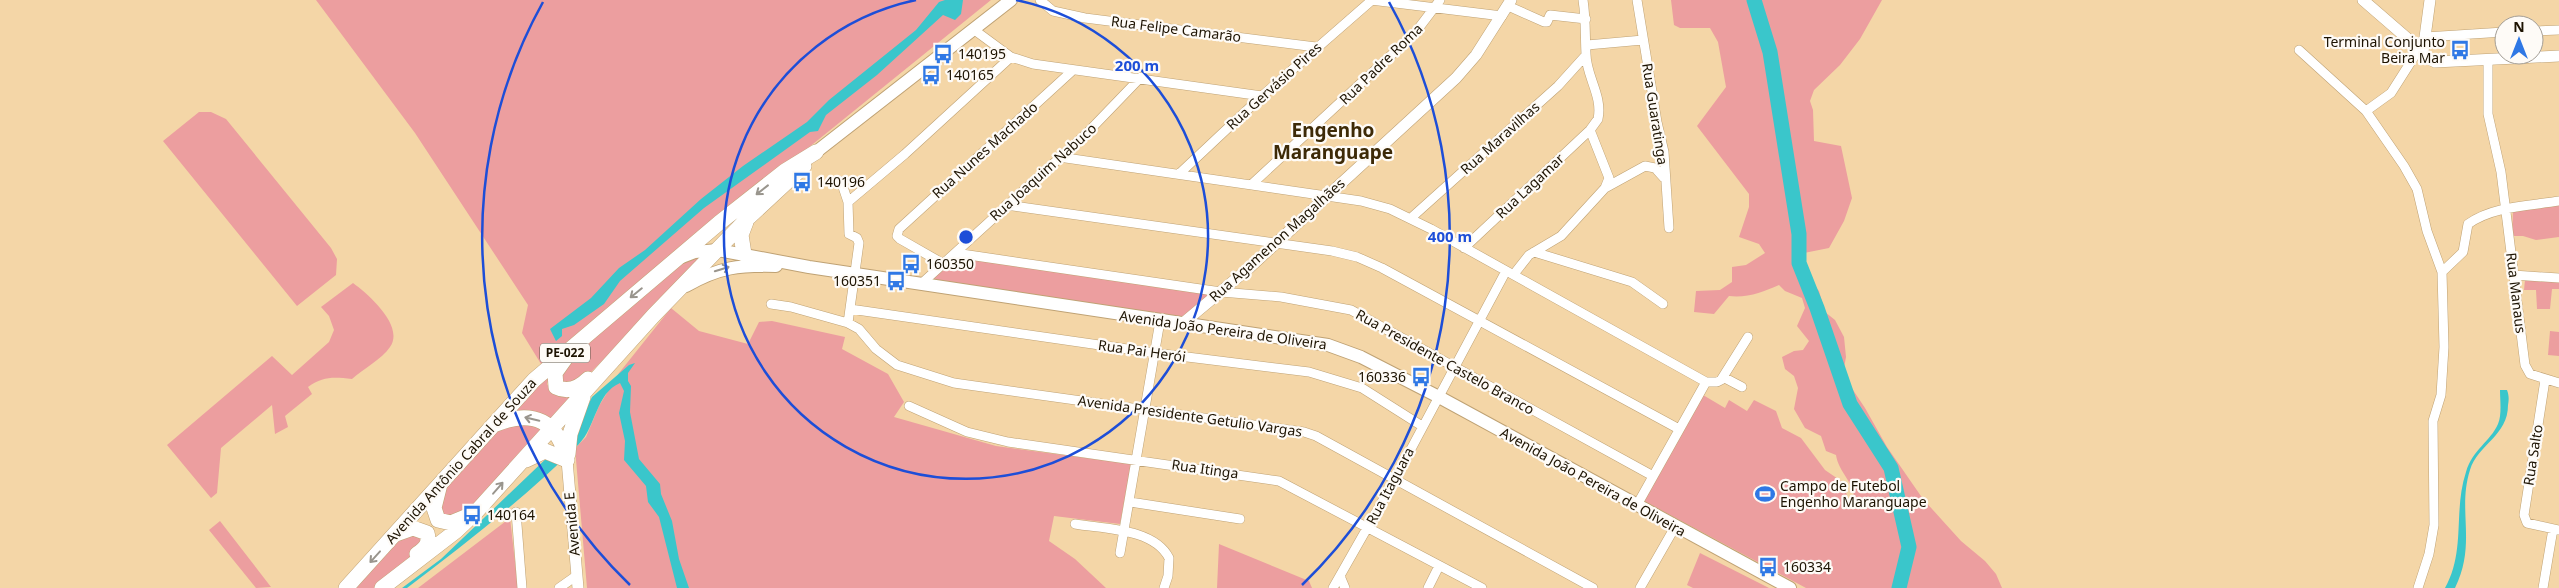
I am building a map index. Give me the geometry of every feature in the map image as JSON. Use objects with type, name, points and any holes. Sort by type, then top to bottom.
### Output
[{"type":"highway","name":"Avenida Antônio Cabral de Souza","points":[[382,588],[456,531],[476,512],[653,316],[748,218],[794,177],[816,152]]},
{"type":"highway","name":"Avenida Antônio Cabral de Souza","points":[[346,588],[534,380],[720,223],[785,171],[816,152]]},
{"type":"highway","points":[[744,254],[741,235],[748,218]]},
{"type":"highway","points":[[591,330],[559,366],[554,378],[556,388],[568,390],[584,384],[638,328],[653,316]]},
{"type":"highway","points":[[518,465],[538,452],[550,452],[567,460],[566,438],[587,388]]},
{"type":"highway","points":[[494,424],[519,416],[540,420],[566,438]]},
{"type":"highway","points":[[440,484],[434,508],[438,520],[451,523],[476,512]]},
{"type":"highway","points":[[372,588],[427,546],[429,539],[427,533],[420,529],[413,528],[395,534]]},
{"type":"main road","name":"Avenida Antônio Cabral de Souza","points":[[816,152],[1011,0]]},
{"type":"main road","name":"Avenida João Pereira de Oliveira","points":[[680,258],[695,252],[718,250],[809,267],[1328,345],[1360,357],[1439,396],[1675,527],[1790,588]]},
{"type":"main road","name":"Avenida João Pereira de Oliveira","points":[[678,290],[699,278],[727,267],[742,265],[809,267]]},
{"type":"street","name":"Rua Felipe Camarão","points":[[1040,0],[1054,11],[1064,14],[1316,47]]},
{"type":"street","points":[[1371,0],[1434,9],[1507,7],[1544,22],[1547,22],[1550,15],[1586,19]]},
{"type":"street","name":"Rua Gervásio Pires","points":[[1179,174],[1316,47],[1371,0]]},
{"type":"street","name":"Rua Padre Roma","points":[[1251,185],[1410,38],[1440,0]]},
{"type":"street","points":[[1583,0],[1586,19],[1586,55],[1598,104],[1599,116],[1593,126],[1608,178],[1606,188]]},
{"type":"street","name":"Rua Guaratinga","points":[[1637,0],[1664,152],[1664,178],[1669,228]]},
{"type":"street","points":[[2363,0],[2425,57],[2435,62],[2488,61],[2559,56]]},
{"type":"street","points":[[2366,111],[2391,93],[2420,51],[2425,37],[2430,0]]},
{"type":"street","name":"Rua Agamenon Magalhães","points":[[1182,324],[1221,292],[1456,78],[1476,55],[1507,7]]},
{"type":"street","points":[[973,29],[1011,57],[1072,71],[1141,77],[1262,96]]},
{"type":"street","points":[[2544,31],[2559,30]]},
{"type":"street","points":[[2425,37],[2494,33]]},
{"type":"street","points":[[1587,45],[1643,40]]},
{"type":"street","points":[[2299,50],[2366,111],[2404,166],[2417,189],[2424,221],[2442,272],[2444,347],[2441,395],[2432,421],[2434,525],[2418,588]]},
{"type":"street","name":"Rua Maravilhas","points":[[1411,218],[1558,86],[1586,55]]},
{"type":"street","points":[[848,202],[905,154],[1011,57]]},
{"type":"street","name":"Rua Manaus","points":[[2488,61],[2488,114],[2501,172],[2524,365],[2530,374],[2545,380]]},
{"type":"street","name":"Rua Nunes Machado","points":[[942,263],[900,239],[897,236],[899,229],[1072,71]]},
{"type":"street","name":"Rua Joaquim Nabuco","points":[[921,284],[1120,101],[1141,77]]},
{"type":"street","name":"Rua Lagamar","points":[[1464,248],[1593,126]]},
{"type":"street","points":[[1059,157],[1360,200],[1411,218],[1706,382],[1718,382],[1724,377],[1748,337]]},
{"type":"street","name":"Rua Itaguara","points":[[1333,588],[1395,479],[1479,321],[1510,272],[1534,252],[1561,236],[1606,188],[1645,166],[1655,168],[1664,178]]},
{"type":"street","points":[[841,181],[848,202],[849,234],[859,241],[848,323]]},
{"type":"street","points":[[2442,272],[2463,252],[2468,224],[2478,217],[2506,209],[2559,201]]},
{"type":"street","points":[[1006,205],[1332,251],[1357,257],[1679,429]]},
{"type":"street","points":[[1534,252],[1632,282],[1663,304]]},
{"type":"street","name":"Rua Presidente Castelo Branco","points":[[954,253],[1221,292],[1281,297],[1351,310],[1653,476]]},
{"type":"street","points":[[2513,275],[2559,278]]},
{"type":"street","name":"Avenida Presidente Getulio Vargas","points":[[771,304],[803,310],[848,323],[859,329],[889,360],[954,383],[1146,408],[1304,432],[1316,436],[1593,588]]},
{"type":"street","name":"Rua Pai Herói","points":[[850,309],[1329,377],[1362,388],[1422,426]]},
{"type":"street","points":[[1120,553],[1160,321]]},
{"type":"street","points":[[1724,377],[1742,387]]},
{"type":"street","points":[[2545,380],[2559,383]]},
{"type":"street","name":"Rua Salto","points":[[2545,380],[2524,510],[2525,520],[2556,530]]},
{"type":"street","points":[[1637,505],[1706,382]]},
{"type":"street","name":"Rua Itinga","points":[[909,406],[983,437],[1279,481],[1482,588]]},
{"type":"street","name":"Avenida E","points":[[567,460],[577,582]]},
{"type":"street","points":[[1130,502],[1240,519]]},
{"type":"street","points":[[516,512],[522,588]]},
{"type":"street","points":[[1075,524],[1124,530],[1145,538],[1168,555],[1168,576],[1164,588]]},
{"type":"street","points":[[1640,588],[1675,527]]},
{"type":"street","points":[[2543,588],[2556,530]]},
{"type":"street","points":[[1428,588],[1439,566]]},
{"type":"street","points":[[1340,576],[1346,588]]},
{"type":"street","points":[[559,588],[577,582]]},
{"type":"shaded area","points":[[316,0],[991,0],[541,364],[522,333],[528,305],[415,133]]},
{"type":"shaded area","points":[[1671,0],[1882,0],[1860,39],[1840,65],[1814,90],[1810,101],[1813,110],[1814,141],[1841,146],[1852,198],[1844,221],[1829,248],[1804,253],[1808,278],[1819,291],[1825,312],[1835,320],[1844,337],[1846,357],[1843,373],[1887,447],[1923,499],[1961,541],[1985,561],[1996,574],[2002,588],[1806,588],[1644,501],[1703,395],[1725,408],[1729,400],[1747,411],[1754,400],[1776,411],[1782,428],[1801,438],[1825,470],[1844,483],[1850,510],[1854,495],[1836,455],[1826,451],[1821,436],[1805,428],[1794,409],[1798,388],[1794,376],[1785,369],[1782,357],[1794,351],[1803,350],[1809,341],[1797,326],[1805,308],[1802,298],[1785,291],[1779,285],[1749,295],[1729,296],[1714,314],[1694,312],[1696,291],[1720,290],[1732,282],[1732,267],[1746,265],[1765,253],[1759,244],[1739,237],[1749,207],[1749,194],[1697,126],[1726,87],[1718,42],[1710,28],[1680,28],[1674,25]]},
{"type":"shaded area","points":[[199,112],[211,112],[226,119],[331,248],[337,259],[336,275],[297,306],[163,141]]},
{"type":"shaded area","points":[[2559,204],[2559,237],[2536,240],[2523,236],[2512,236],[2513,212]]},
{"type":"shaded area","points":[[713,251],[585,378],[558,385],[570,357],[676,263]]},
{"type":"shaded area","points":[[955,255],[1216,293],[1182,324],[921,284]]},
{"type":"shaded area","points":[[2525,280],[2559,282],[2559,289],[2552,289],[2550,309],[2537,309],[2536,290],[2524,290]]},
{"type":"shaded area","points":[[353,283],[383,311],[389,320],[393,330],[393,339],[390,347],[377,360],[352,379],[329,378],[308,387],[312,394],[285,416],[288,427],[275,434],[272,405],[221,448],[217,493],[211,498],[167,445],[272,356],[292,375],[329,342],[334,330],[329,316],[321,307]]},
{"type":"shaded area","points":[[671,308],[699,331],[748,344],[759,322],[772,321],[845,337],[842,349],[888,374],[904,402],[894,417],[996,446],[1131,464],[1120,524],[1054,516],[1049,541],[1075,559],[1106,588],[587,588],[575,448],[586,437],[599,406],[619,373]]},
{"type":"shaded area","points":[[2550,331],[2559,332],[2559,356],[2548,355]]},
{"type":"shaded area","points":[[551,369],[547,384],[551,391],[584,386],[550,420],[526,410],[510,413]]},
{"type":"shaded area","points":[[507,422],[546,427],[473,507],[443,520],[435,505],[443,492],[467,460]]},
{"type":"shaded area","points":[[510,518],[518,588],[418,588]]},
{"type":"shaded area","points":[[220,521],[271,587],[256,588],[209,530]]},
{"type":"shaded area","points":[[425,530],[428,546],[384,588],[342,588],[401,533]]},
{"type":"shaded area","points":[[1219,544],[1309,581],[1312,588],[1217,588]]},
{"type":"shaded area","points":[[1700,553],[1769,588],[1693,588],[1687,585]]},
{"type":"water","points":[[963,0],[961,14],[955,20],[943,15],[877,75],[826,115],[818,131],[810,132],[704,208],[620,281],[604,304],[574,325],[562,329],[562,336],[556,341],[550,329],[591,298],[619,268],[645,250],[701,199],[743,166],[807,122],[829,100],[916,30],[939,2]]},
{"type":"water","points":[[635,363],[628,373],[628,381],[631,386],[630,412],[639,459],[660,484],[661,494],[672,521],[679,559],[689,588],[677,588],[659,517],[648,502],[646,486],[624,460],[625,441],[619,413],[624,391],[620,383],[606,394],[585,437],[559,464],[473,537],[407,588],[402,588],[441,559],[575,431],[592,397],[629,365]]},
{"type":"water","points":[[2500,390],[2507,390],[2508,392],[2507,416],[2498,432],[2479,453],[2470,470],[2465,499],[2465,556],[2455,588],[2445,588],[2455,560],[2460,501],[2466,472],[2477,451],[2491,436],[2498,424]]},
{"type":"waterway","points":[[1754,0],[1770,52],[1799,234],[1799,263],[1817,308],[1850,404],[1891,468],[1909,547],[1899,588]]},
{"type":"place","name":"Terminal Conjunto Beira Mar","points":[[2460,50]]},
{"type":"place","name":"140195","points":[[943,54]]},
{"type":"place","name":"140165","points":[[931,75]]},
{"type":"place","name":"140196","points":[[802,182]]},
{"type":"place","name":"160350","points":[[911,264]]},
{"type":"place","name":"160351","points":[[896,281]]},
{"type":"place","name":"160336","points":[[1421,377]]},
{"type":"place","name":"Campo de Futebol Engenho Maranguape","points":[[1765,494]]},
{"type":"place","name":"140164","points":[[472,515]]},
{"type":"place","name":"160334","points":[[1768,567]]},
{"type":"district","name":"Engenho Maranguape","points":[[1333,141]]}]
